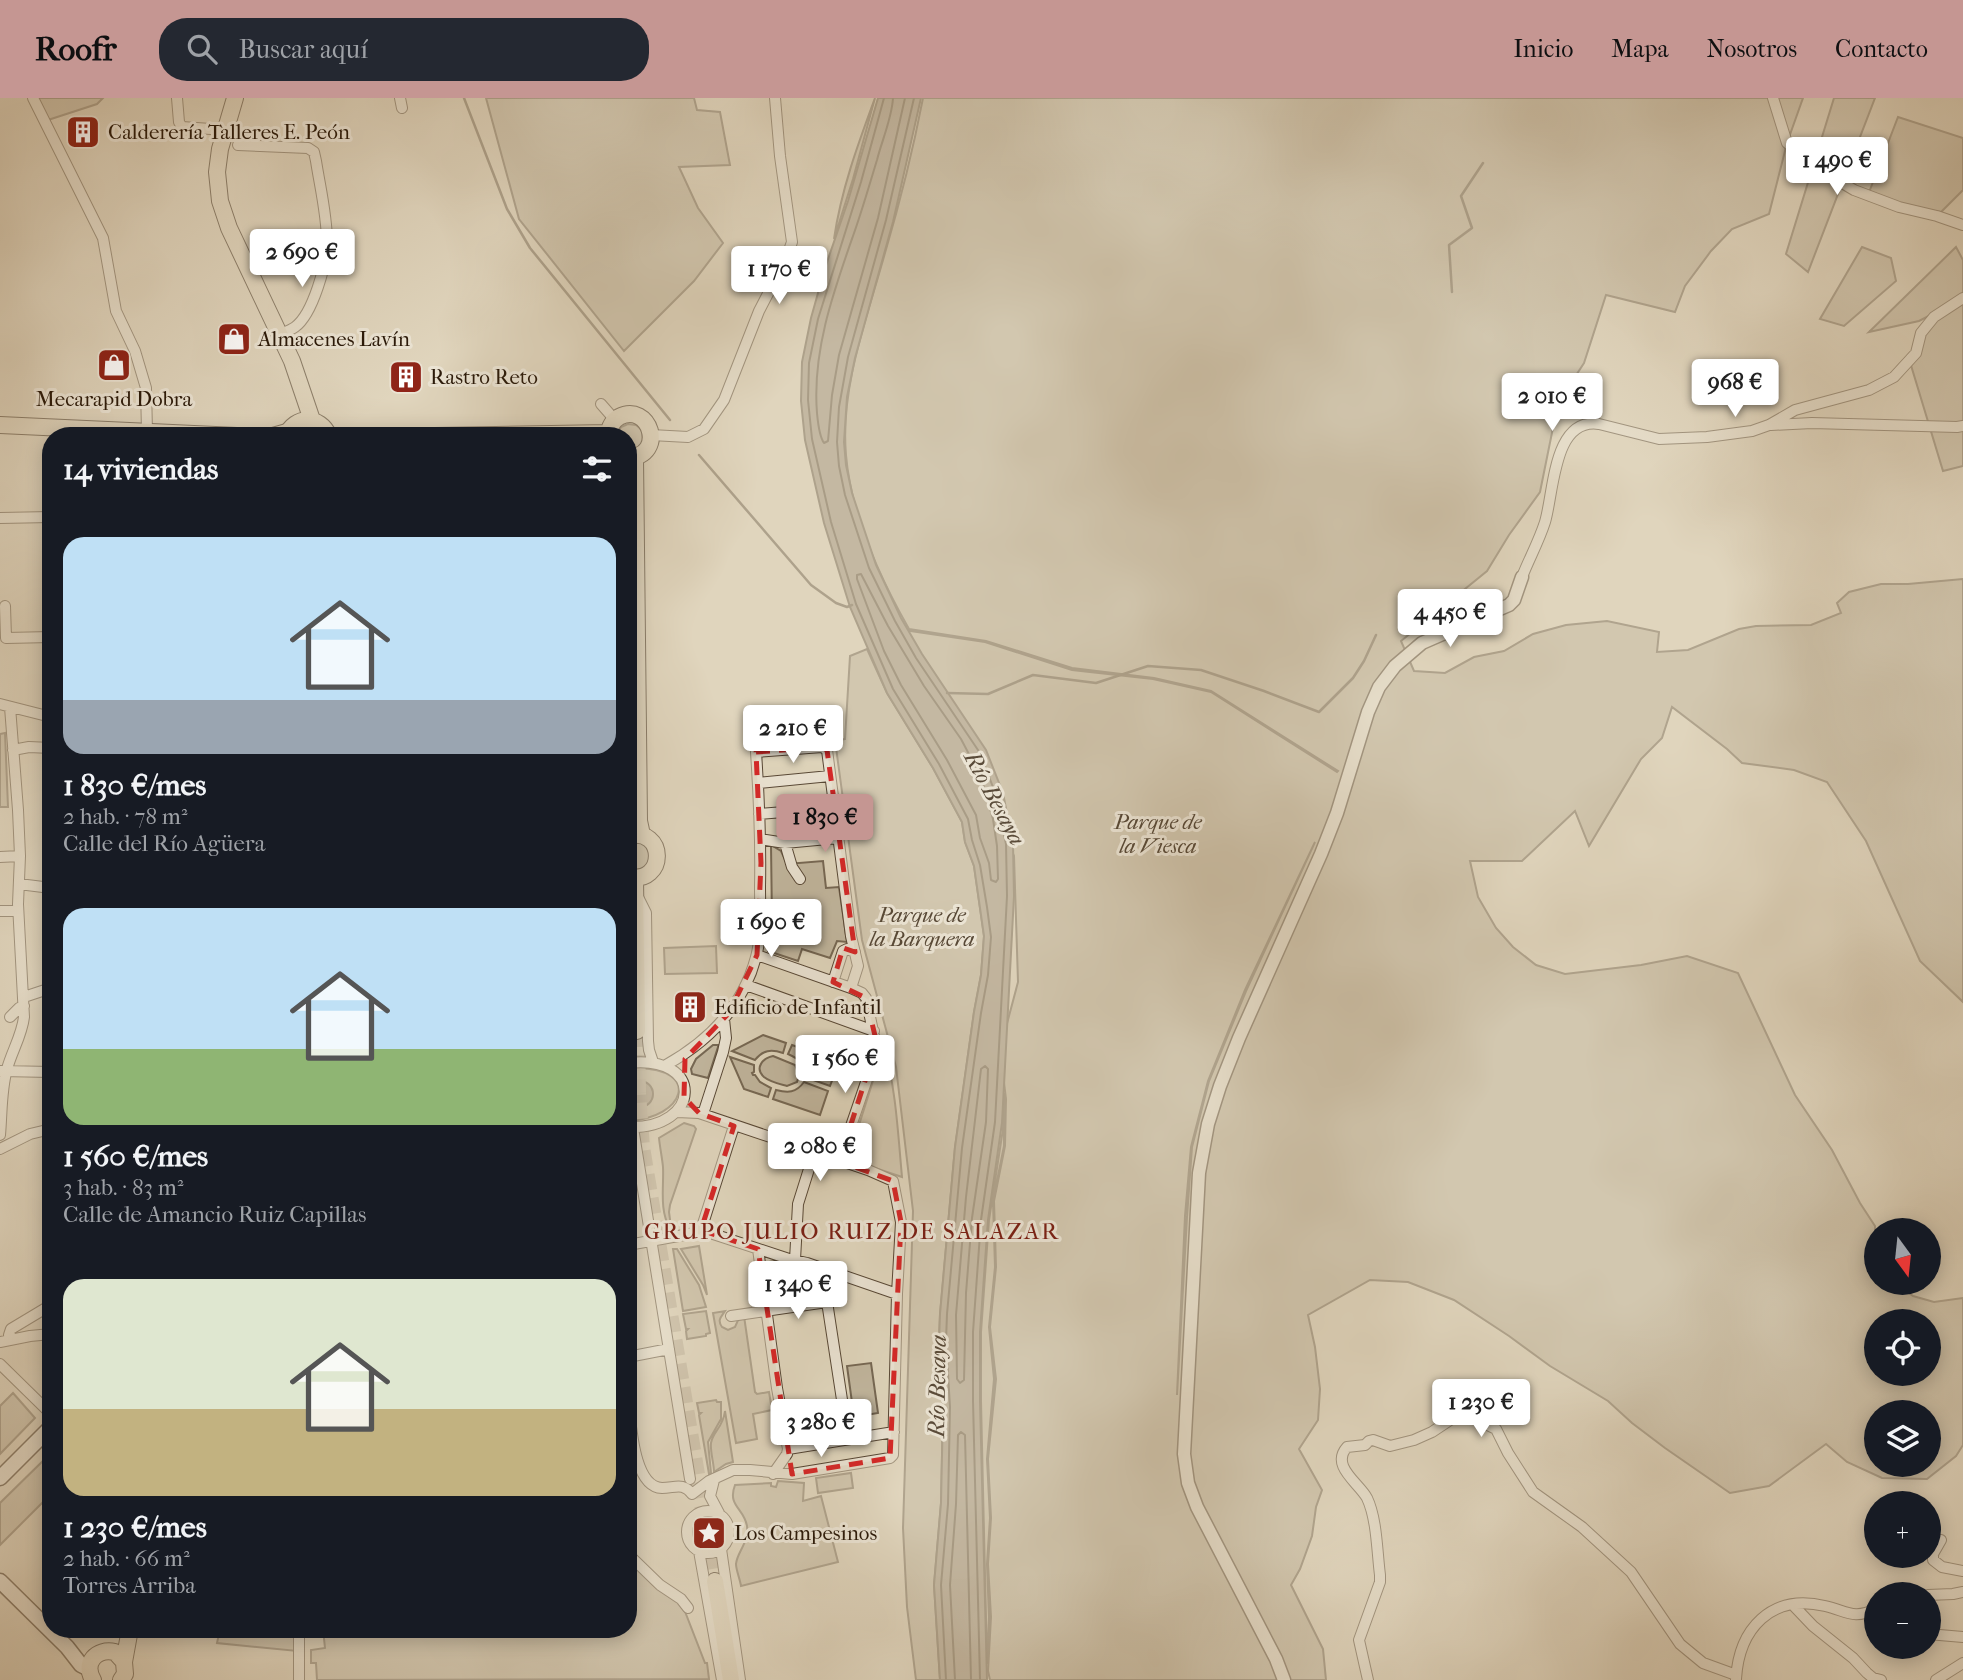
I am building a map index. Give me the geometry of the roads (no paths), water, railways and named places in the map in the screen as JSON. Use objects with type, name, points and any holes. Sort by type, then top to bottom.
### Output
[{"type":"main road","points":[[235,98],[218,166],[220,201],[229,228],[292,361],[301,391],[292,427]]},
{"type":"main road","points":[[613,427],[627,415],[636,416],[647,423],[651,435],[648,448],[637,456]]},
{"type":"main road","points":[[0,425],[42,427]]},
{"type":"main road","points":[[308,427],[324,427]]},
{"type":"main road","points":[[0,432],[42,434]]},
{"type":"main road","points":[[637,717],[637,827]]},
{"type":"main road","points":[[637,836],[653,843],[657,860],[654,868],[637,884]]},
{"type":"main road","points":[[0,1478],[42,1436]]},
{"type":"main road","points":[[0,1581],[42,1622]]},
{"type":"main road","points":[[715,1581],[731,1680]]},
{"type":"main road","points":[[58,1638],[77,1652],[91,1672],[101,1652],[108,1650],[120,1657],[125,1668],[122,1680]]},
{"type":"main road","points":[[120,1657],[127,1638]]},
{"type":"street","points":[[33,98],[103,239],[116,311],[135,351],[146,388],[147,427]]},
{"type":"street","points":[[177,98],[179,122],[182,127],[225,131]]},
{"type":"street","points":[[651,435],[688,438],[704,429],[724,400],[759,311],[792,242],[775,98]]},
{"type":"street","points":[[1773,98],[1787,143],[1817,168],[1854,190],[1899,207],[1963,225]]},
{"type":"street","points":[[238,145],[309,148],[314,152],[316,160],[326,228],[326,257],[316,297],[299,324],[280,334]]},
{"type":"street","points":[[1284,1680],[1276,1659],[1197,1507],[1186,1473],[1184,1454],[1199,1173],[1213,1105],[1239,1038],[1338,813],[1375,695],[1395,666],[1415,648],[1509,605],[1515,597],[1545,519],[1560,453],[1574,430],[1583,424],[1591,423],[1653,439],[1707,438],[1752,431],[1795,410],[1869,390],[1894,377],[1916,353],[1921,333],[1934,317],[1963,298]]},
{"type":"street","points":[[601,404],[609,427]]},
{"type":"street","points":[[1769,425],[1812,423],[1963,426]]},
{"type":"street","points":[[0,518],[42,517]]},
{"type":"street","points":[[5,606],[6,638],[42,637]]},
{"type":"street","points":[[0,1135],[3,1072],[23,1025],[24,1002],[18,911],[20,856],[13,750],[5,706],[42,715]]},
{"type":"street","points":[[681,1080],[682,1065],[689,1052],[724,1019],[746,985],[757,955],[760,814],[755,752],[822,747],[827,750],[851,936],[858,966],[851,988]]},
{"type":"street","points":[[13,750],[42,748]]},
{"type":"street","points":[[758,783],[830,776]]},
{"type":"street","points":[[760,814],[834,808]]},
{"type":"street","points":[[760,839],[785,843],[838,838]]},
{"type":"street","points":[[785,843],[792,867],[800,879]]},
{"type":"street","points":[[0,857],[20,856]]},
{"type":"street","points":[[19,884],[42,887]]},
{"type":"street","points":[[637,897],[646,913],[648,1041],[653,1062]]},
{"type":"street","points":[[0,911],[18,911]]},
{"type":"street","points":[[833,982],[843,951],[847,949],[855,952]]},
{"type":"street","points":[[757,955],[851,988],[866,998],[877,1050],[839,1161]]},
{"type":"street","points":[[746,985],[874,1031]]},
{"type":"street","points":[[10,1017],[24,1002],[42,993]]},
{"type":"street","points":[[701,1113],[725,1045],[724,1019]]},
{"type":"street","points":[[666,1065],[689,1052]]},
{"type":"street","points":[[637,1063],[666,1065],[675,1072],[684,1087],[684,1097],[677,1112],[657,1123],[637,1127]]},
{"type":"street","points":[[3,1072],[42,1072]]},
{"type":"street","points":[[684,1097],[701,1113]]},
{"type":"street","points":[[677,1112],[701,1113],[893,1181],[901,1222],[893,1455],[890,1458],[792,1474],[733,1470],[709,1481],[692,1494]]},
{"type":"street","points":[[701,1230],[734,1126]]},
{"type":"street","points":[[0,1147],[42,1131]]},
{"type":"street","points":[[795,1260],[798,1204],[814,1153]]},
{"type":"street","points":[[637,1160],[690,1479]]},
{"type":"street","points":[[637,1244],[701,1230],[897,1294]]},
{"type":"street","points":[[758,1249],[765,1310],[792,1474]]},
{"type":"street","points":[[760,1268],[807,1263]]},
{"type":"street","points":[[822,1269],[848,1438]]},
{"type":"street","points":[[731,1316],[827,1302]]},
{"type":"street","points":[[5,1340],[11,1329],[42,1310]]},
{"type":"street","points":[[5,1340],[42,1335]]},
{"type":"street","points":[[637,1355],[669,1349]]},
{"type":"street","points":[[0,1364],[42,1405]]},
{"type":"street","points":[[1367,1680],[1359,1640],[1380,1582],[1380,1575],[1372,1514],[1368,1502],[1348,1476],[1341,1458],[1343,1452],[1347,1447],[1365,1446],[1373,1440],[1390,1446],[1414,1440],[1459,1414],[1465,1414],[1496,1429],[1533,1492],[1582,1527],[1631,1572],[1680,1644],[1703,1663],[1736,1677],[1745,1641],[1752,1627],[1771,1611],[1810,1604],[1848,1614],[1864,1615]]},
{"type":"street","points":[[773,1474],[788,1452],[848,1438],[894,1432]]},
{"type":"street","points":[[637,1459],[651,1484],[662,1488],[678,1485],[692,1494],[693,1516],[687,1528],[687,1538],[699,1551],[710,1553],[721,1549],[727,1541],[729,1530],[710,1496],[714,1480]]},
{"type":"street","points":[[693,1516],[708,1510],[719,1513]]},
{"type":"street","points":[[721,1549],[740,1680]]},
{"type":"street","points":[[699,1551],[722,1680]]},
{"type":"street","points":[[637,1563],[688,1608]]},
{"type":"street","points":[[1941,1566],[1963,1571]]},
{"type":"street","points":[[1941,1594],[1963,1591]]},
{"type":"street","points":[[1793,1605],[1867,1673],[1881,1680]]},
{"type":"street","points":[[1941,1635],[1963,1637]]},
{"type":"street","points":[[299,1638],[299,1680]]},
{"type":"street","points":[[1936,1680],[1963,1663]]},
{"type":"water","name":"Río Besaya","points":[[878,98],[921,98],[893,222],[855,358],[847,397],[844,442],[846,465],[852,493],[876,565],[901,618],[986,750],[1003,793],[1013,844],[1014,896],[1002,1123],[988,1220],[980,1332],[987,1680],[940,1680],[934,1585],[941,1503],[943,1407],[940,1314],[955,1147],[981,975],[984,936],[974,866],[965,842],[962,822],[887,693],[850,607],[824,523],[805,440],[801,401],[802,362],[811,318]]},
{"type":"water","points":[[637,1082],[645,1082],[652,1089],[649,1103],[637,1106]]},
{"type":"waterway","points":[[464,98],[507,209],[530,248],[670,420]]},
{"type":"waterway","points":[[1452,292],[1449,245],[1472,228],[1461,196],[1483,163]]},
{"type":"waterway","points":[[699,455],[811,585],[836,603],[847,607],[852,605]]},
{"type":"waterway","points":[[947,693],[988,694],[1033,675],[1096,683],[1148,666],[1201,670],[1319,712],[1353,678],[1376,635]]},
{"type":"tunnel","points":[[637,1031],[642,1147],[715,1581]]},
{"type":"place","name":"Calderería Talleres E. Peón","points":[[83,132]]},
{"type":"place","name":"Almacenes Lavín","points":[[234,339]]},
{"type":"place","name":"Mecarapid Dobra","points":[[114,365]]},
{"type":"place","name":"Rastro Reto","points":[[406,377]]},
{"type":"place","name":"Edificio de Infantil","points":[[690,1007]]},
{"type":"place","name":"Los Campesinos","points":[[709,1533]]},
{"type":"district","name":"GRUPO JULIO RUIZ DE SALAZAR","points":[[852,1231]]},
{"type":"park label","name":"Parque de la Viesca","points":[[1158,834]]},
{"type":"park label","name":"Parque de la Barquera","points":[[922,927]]}]
